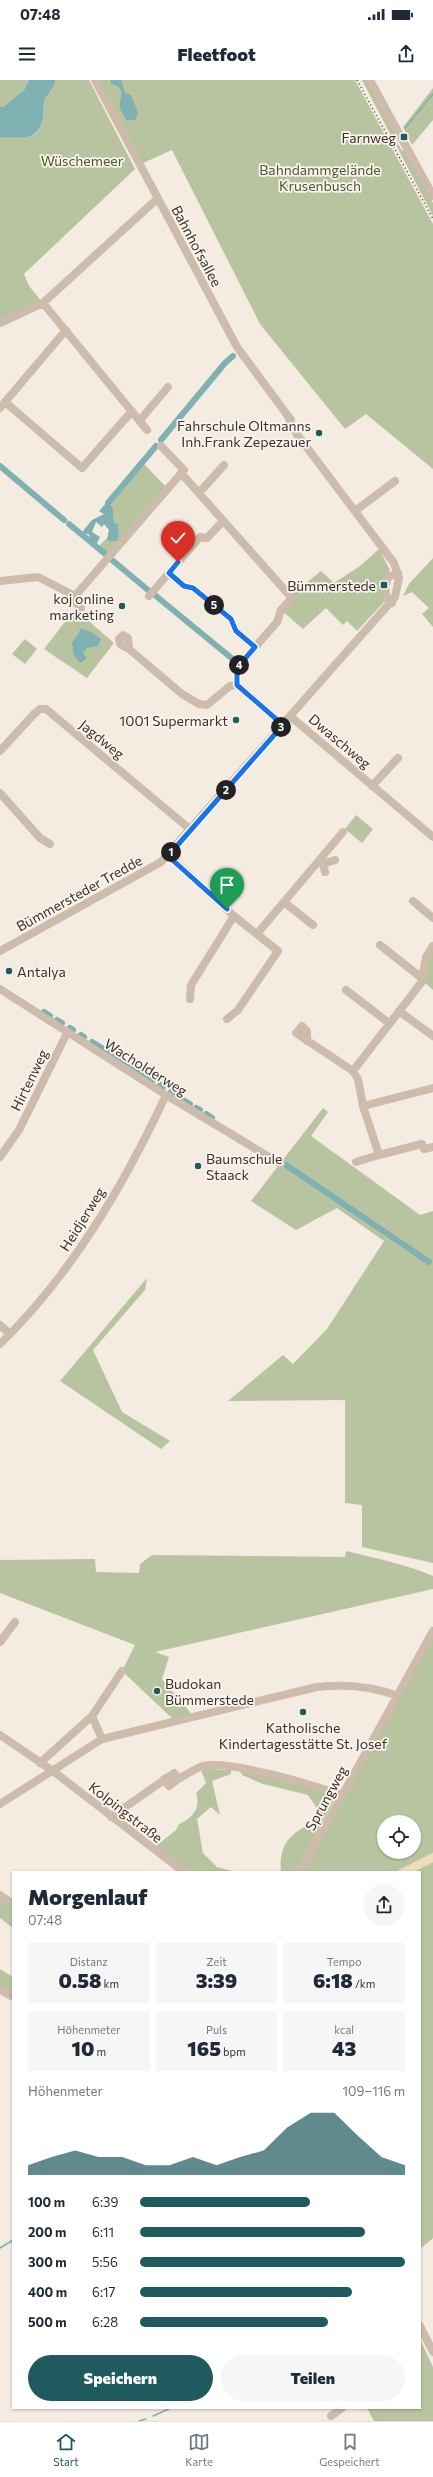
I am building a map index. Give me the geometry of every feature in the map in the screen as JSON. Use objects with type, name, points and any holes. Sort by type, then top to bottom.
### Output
[{"type":"street","name":"Bahnhofsallee","points":[[95,80],[237,347],[288,417],[300,430],[304,440],[399,576]]},
{"type":"street","points":[[370,80],[433,196]]},
{"type":"street","points":[[0,323],[43,303],[157,199]]},
{"type":"street","points":[[43,303],[147,430]]},
{"type":"street","points":[[66,330],[3,405],[82,468],[132,411]]},
{"type":"street","points":[[140,420],[168,387]]},
{"type":"street","points":[[81,608],[76,603],[75,596],[184,470],[161,446]]},
{"type":"street","points":[[199,493],[224,465]]},
{"type":"street","points":[[181,473],[290,596],[291,599],[281,610],[277,622],[237,668],[237,685],[283,725]]},
{"type":"street","points":[[355,511],[395,481]]},
{"type":"street","points":[[149,596],[200,537],[208,538],[223,521]]},
{"type":"street","points":[[169,573],[184,586],[193,588],[231,619],[236,631],[255,647]]},
{"type":"street","points":[[392,603],[387,599],[386,587],[388,577],[399,576]]},
{"type":"street","name":"Bümmersteder Tredde","points":[[0,951],[153,868],[168,856],[290,716],[392,603],[398,592],[399,576]]},
{"type":"street","points":[[0,581],[38,577],[75,596]]},
{"type":"street","points":[[130,649],[182,694],[199,704],[212,703],[230,686],[237,685]]},
{"type":"street","name":"Jagdweg","points":[[0,751],[34,714],[40,709],[46,709],[191,830]]},
{"type":"street","name":"Dwaschweg","points":[[290,716],[433,837]]},
{"type":"street","name":"Dwaschweg","points":[[372,786],[398,758]]},
{"type":"street","points":[[0,793],[40,838],[50,844]]},
{"type":"street","points":[[257,934],[284,902],[322,866],[343,832]]},
{"type":"street","points":[[168,856],[234,916],[278,952],[238,1010],[227,1019]]},
{"type":"street","points":[[322,866],[335,860]]},
{"type":"street","points":[[413,901],[433,918]]},
{"type":"street","points":[[284,902],[313,925]]},
{"type":"street","points":[[190,999],[191,986],[234,916]]},
{"type":"street","points":[[380,945],[423,979]]},
{"type":"street","points":[[353,1071],[423,979],[426,957],[433,946]]},
{"type":"street","name":"Wacholderweg","points":[[0,989],[166,1095],[281,1164]]},
{"type":"street","points":[[346,990],[389,1023]]},
{"type":"street","points":[[399,1011],[433,1036]]},
{"type":"street","name":"Hirtenweg","points":[[0,1157],[19,1130],[67,1033]]},
{"type":"street","points":[[307,1041],[353,1071],[358,1079],[363,1106],[379,1155]]},
{"type":"street","points":[[363,1106],[433,1088]]},
{"type":"street","name":"Heidjerweg","points":[[0,1344],[44,1296],[90,1235],[166,1095]]},
{"type":"street","points":[[356,1162],[422,1144],[424,1149],[433,1147]]},
{"type":"street","points":[[0,1325],[10,1334]]},
{"type":"street","points":[[0,1642],[15,1622]]},
{"type":"street","name":"Sprungweg","points":[[301,1871],[341,1795],[398,1696],[433,1631]]},
{"type":"street","points":[[40,1763],[92,1716],[122,1671]]},
{"type":"street","points":[[0,1804],[102,1739],[317,1687],[337,1684],[374,1688],[398,1696]]},
{"type":"street","points":[[92,1716],[102,1739]]},
{"type":"street","name":"Kolpingstraße","points":[[0,1735],[53,1771],[183,1871]]},
{"type":"street","points":[[111,1817],[174,1773],[178,1779],[196,1769],[214,1765],[246,1768],[341,1795]]},
{"type":"street","points":[[0,1895],[12,1903]]},
{"type":"street","points":[[0,1990],[12,1996]]},
{"type":"street","points":[[421,2328],[433,2352]]},
{"type":"street","points":[[332,2416],[341,2409]]},
{"type":"green space","points":[[0,80],[29,80],[24,90],[3,107],[0,107]]},
{"type":"green space","name":"Wüschemeer","points":[[55,80],[89,80],[135,169],[24,274],[29,286],[43,303],[0,323],[0,137],[20,138],[32,136],[36,132],[40,127],[43,118],[44,102],[54,86]]},
{"type":"green space","name":"Bahndammgelände Krusenbusch","points":[[99,80],[355,80],[433,224],[433,469],[366,414],[345,429],[260,324],[172,150],[141,164]]},
{"type":"green space","points":[[362,80],[367,80],[397,136],[395,138],[402,151],[404,150],[433,203],[433,216]]},
{"type":"green space","points":[[433,88],[433,120],[412,145],[403,127]]},
{"type":"green space","points":[[143,463],[168,489],[104,557],[97,548],[107,538],[119,537],[118,525],[114,523],[113,509],[109,500]]},
{"type":"green space","points":[[379,549],[390,570],[383,587],[384,602],[357,631],[347,621],[343,625],[326,608],[303,629],[281,610],[290,596],[321,571],[334,583],[360,566]]},
{"type":"green space","points":[[433,558],[433,627],[422,614],[429,608],[412,592],[403,596],[409,584]]},
{"type":"green space","points":[[75,609],[114,643],[87,678],[44,649]]},
{"type":"green space","points":[[25,639],[37,649],[25,664],[12,654]]},
{"type":"green space","points":[[356,815],[373,829],[362,843],[345,829]]},
{"type":"green space","points":[[433,952],[433,990],[425,983],[429,958]]},
{"type":"green space","points":[[323,1108],[328,1112],[311,1136],[420,1215],[433,1211],[433,1563],[362,1547],[362,1505],[345,1503],[345,1400],[228,1401],[283,1355],[293,1364],[327,1329],[384,1241],[337,1208],[296,1230],[251,1201]]},
{"type":"green space","points":[[147,1278],[145,1290],[93,1350],[122,1412],[170,1441],[161,1449],[60,1381]]},
{"type":"green space","points":[[346,1551],[401,1565],[433,1576],[433,1589],[155,1652],[169,1657],[162,1679],[194,1717],[175,1721],[122,1671],[135,1645],[0,1593],[0,1560],[95,1559],[96,1572],[139,1573],[140,1564],[152,1555],[345,1557]]},
{"type":"green space","points":[[433,1637],[433,1853],[421,1859],[397,1871],[304,1871]]},
{"type":"green space","points":[[201,1770],[231,1770],[231,1774],[212,1781],[220,1815],[211,1807],[197,1819],[203,1853],[217,1867],[232,1871],[190,1871],[179,1866],[156,1846],[176,1830],[179,1824],[192,1816],[195,1812],[197,1808],[196,1793],[206,1783]]},
{"type":"green space","points":[[240,1771],[251,1772],[337,1795],[297,1871],[281,1871],[284,1847],[292,1836],[313,1822],[317,1808],[308,1795],[263,1784],[242,1775]]},
{"type":"green space","points":[[433,1862],[433,2238],[421,2248],[421,1871],[415,1871]]},
{"type":"green space","points":[[0,1898],[12,1906],[12,1927],[0,1918]]},
{"type":"green space","points":[[0,1969],[12,1976],[12,1992],[0,1986]]},
{"type":"green space","points":[[421,2341],[433,2367],[433,2421],[374,2421],[368,2409],[421,2409]]},
{"type":"sand","points":[[433,1853],[433,1862],[415,1871],[397,1871]]},
{"type":"water","name":"Wüschemeer","points":[[29,80],[55,80],[54,86],[44,102],[43,118],[40,126],[36,132],[26,137],[0,137],[0,107],[3,107],[24,90]]},
{"type":"water","points":[[111,80],[121,80],[125,93],[131,95],[138,113],[135,120],[126,120],[120,108],[122,94],[120,88],[111,84]]},
{"type":"water","points":[[109,500],[113,509],[114,523],[118,524],[119,537],[116,541],[109,541],[107,539],[109,530],[104,524],[102,527],[96,522],[92,532],[100,537],[97,543],[94,543],[90,541],[89,534],[84,534],[83,531],[92,520],[104,514],[99,511]]},
{"type":"water","points":[[79,628],[91,632],[101,639],[98,646],[87,648],[83,653],[87,658],[80,663],[74,656],[72,643],[80,631]]},
{"type":"waterway","points":[[405,128],[433,94]]},
{"type":"waterway","points":[[161,440],[225,363],[233,356]]},
{"type":"waterway","points":[[108,508],[108,503],[156,446]]},
{"type":"waterway","points":[[0,466],[64,520]]},
{"type":"waterway","points":[[69,524],[104,553]]},
{"type":"waterway","points":[[112,560],[148,590]]},
{"type":"waterway","points":[[156,596],[235,661]]},
{"type":"waterway","points":[[44,1012],[50,1016]]},
{"type":"waterway","points":[[57,1020],[62,1023]]},
{"type":"waterway","points":[[92,1042],[153,1080]]},
{"type":"waterway","points":[[171,1092],[177,1096]]},
{"type":"waterway","points":[[183,1100],[190,1104]]},
{"type":"waterway","points":[[196,1108],[200,1110]]},
{"type":"waterway","points":[[206,1114],[212,1118]]},
{"type":"waterway","points":[[286,1165],[429,1262]]},
{"type":"waterway","points":[[0,2248],[12,2241]]},
{"type":"waterway","points":[[153,2416],[169,2409]]},
{"type":"waterway","points":[[139,2421],[146,2419]]},
{"type":"railway","points":[[357,80],[433,219]]},
{"type":"place","name":"Farnweg","points":[[404,137]]},
{"type":"place","name":"Fahrschule Oltmanns Inh.Frank Zepezauer","points":[[319,433]]},
{"type":"place","name":"Bümmerstede","points":[[384,585]]},
{"type":"place","name":"koj online marketing","points":[[122,606]]},
{"type":"place","name":"1001 Supermarkt","points":[[236,720]]},
{"type":"place","name":"Antalya","points":[[9,971]]},
{"type":"place","name":"Baumschule Staack","points":[[198,1166]]},
{"type":"place","name":"Budokan Bümmerstede","points":[[157,1691]]},
{"type":"place","name":"Katholische Kindertagesstätte St. Josef","points":[[303,1712]]},
{"type":"route","points":[[178,562],[169,573],[184,586],[193,588],[231,619],[236,631],[255,647],[237,668],[237,685],[283,725],[168,856],[227,909]]}]
